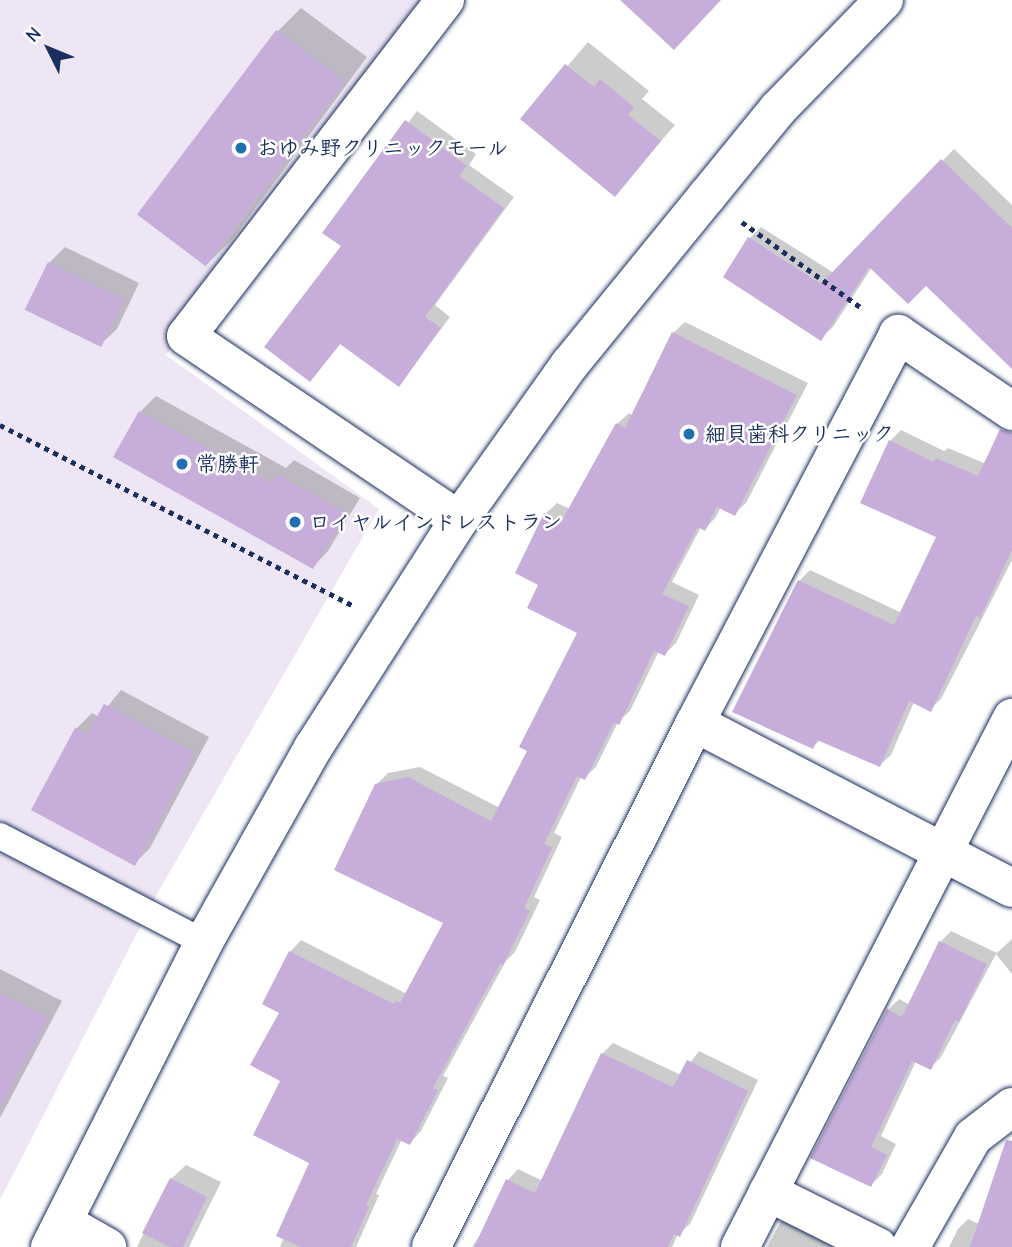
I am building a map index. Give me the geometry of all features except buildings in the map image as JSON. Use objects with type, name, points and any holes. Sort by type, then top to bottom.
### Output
[{"type":"street","points":[[445,0],[186,336],[459,520]]},
{"type":"street","points":[[107,1247],[57,1235],[204,942],[313,748],[459,520],[570,364],[778,109],[884,0]]},
{"type":"street","points":[[431,1247],[695,723],[898,334],[1012,411]]},
{"type":"street","points":[[740,1247],[1012,718]]},
{"type":"street","points":[[695,723],[1012,888]]},
{"type":"street","points":[[910,1247],[973,1137],[1012,1107]]},
{"type":"street","points":[[768,1192],[878,1247]]},
{"type":"lane","points":[[0,836],[204,942]]},
{"type":"path","points":[[706,196],[898,334]]},
{"type":"path","points":[[0,425],[391,626]]},
{"type":"shaded area","points":[[0,0],[425,0],[166,355],[379,509],[157,894],[0,1200]]},
{"type":"place","name":"おゆみ野クリニックモール","points":[[241,148]]},
{"type":"place","name":"細貝歯科クリニック","points":[[689,434]]},
{"type":"place","name":"常勝軒","points":[[182,464]]},
{"type":"place","name":"ロイヤルインドレストラン","points":[[295,522]]}]
